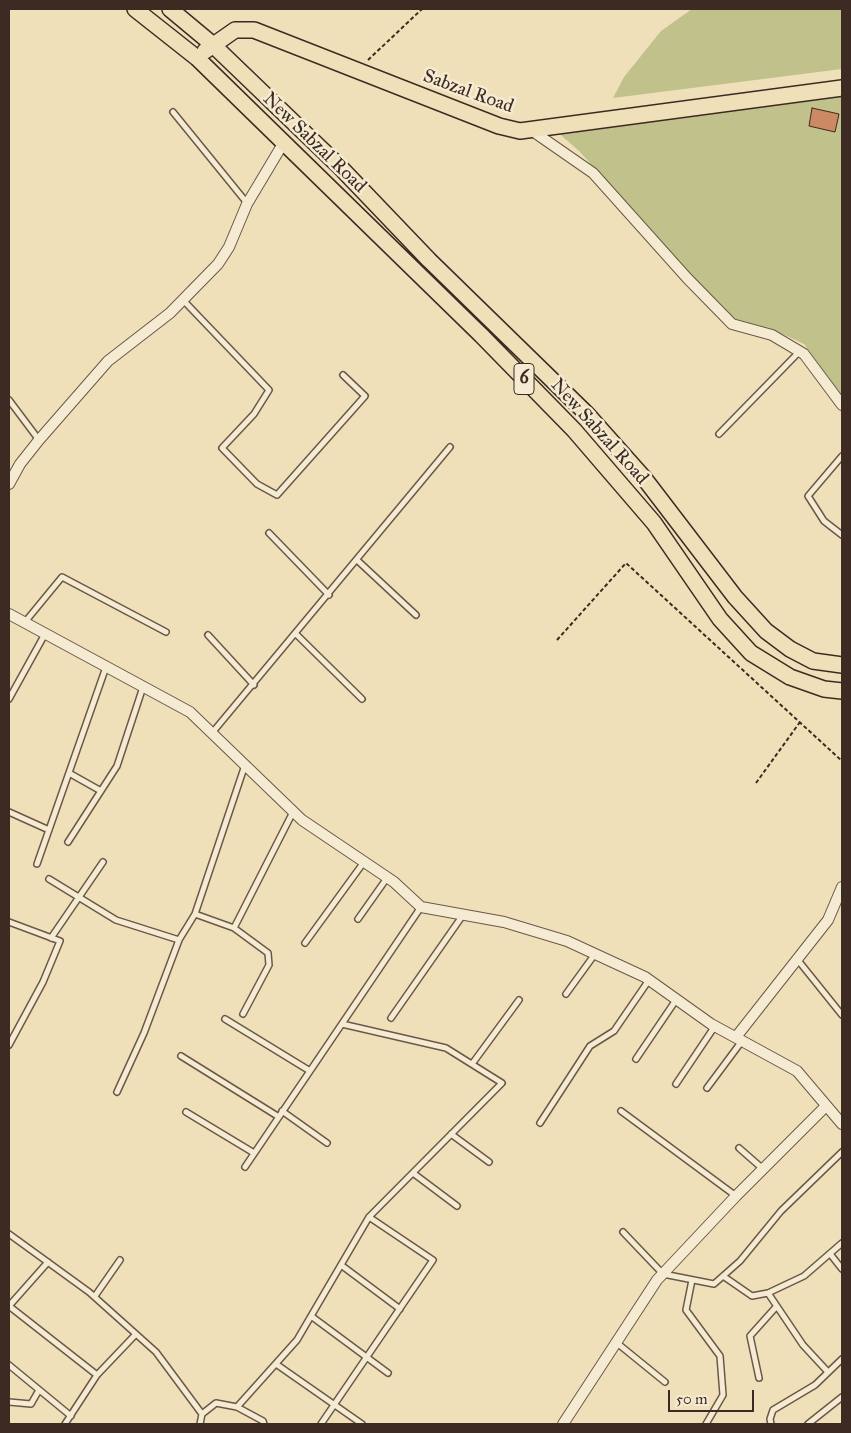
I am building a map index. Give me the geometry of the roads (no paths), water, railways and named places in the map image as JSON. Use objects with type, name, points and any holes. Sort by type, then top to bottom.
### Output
[{"type":"main road","points":[[135,9],[197,58]]},
{"type":"main road","points":[[170,9],[212,44]]},
{"type":"main road","name":"Sabzal Road","points":[[197,58],[212,44],[235,30],[254,30],[498,126],[520,131],[842,88]]},
{"type":"main road","name":"New Sabzal Road","points":[[212,44],[340,167],[429,260],[587,414],[644,478],[755,620],[775,639],[805,657],[827,665],[842,665]]},
{"type":"main road","name":"New Sabzal Road","points":[[197,58],[481,334],[574,430],[654,524],[720,619],[751,653],[790,677],[824,689],[842,691]]},
{"type":"street","points":[[531,130],[593,173],[687,278],[732,324],[772,335],[804,354],[842,405]]},
{"type":"street","points":[[9,484],[20,464],[39,440],[108,361],[170,313],[218,264],[229,246],[247,204],[284,142]]},
{"type":"street","points":[[9,614],[190,712],[302,820],[387,878],[421,907],[513,925],[567,941],[650,980],[715,1026],[796,1071],[842,1124]]},
{"type":"street","points":[[739,1039],[828,920],[842,887]]},
{"type":"street","points":[[563,1424],[663,1274],[736,1196],[826,1106]]},
{"type":"lane","points":[[173,112],[247,204]]},
{"type":"lane","points":[[183,300],[269,390],[254,414],[222,448],[257,484],[277,495],[364,396],[343,375]]},
{"type":"lane","points":[[719,434],[800,351]]},
{"type":"lane","points":[[9,400],[39,440]]},
{"type":"lane","points":[[212,733],[450,448]]},
{"type":"lane","points":[[842,456],[808,496],[824,521],[842,535]]},
{"type":"lane","points":[[269,533],[329,594]]},
{"type":"lane","points":[[357,560],[416,615]]},
{"type":"lane","points":[[25,622],[62,577],[166,632]]},
{"type":"lane","points":[[9,699],[45,634]]},
{"type":"lane","points":[[296,634],[362,699]]},
{"type":"lane","points":[[208,636],[254,685]]},
{"type":"lane","points":[[37,864],[106,667]]},
{"type":"lane","points":[[68,842],[117,766],[143,687]]},
{"type":"lane","points":[[117,1092],[144,1033],[179,940],[195,914],[244,765]]},
{"type":"lane","points":[[69,773],[101,791]]},
{"type":"lane","points":[[9,812],[49,830]]},
{"type":"lane","points":[[234,928],[293,812]]},
{"type":"lane","points":[[51,938],[103,862]]},
{"type":"lane","points":[[305,943],[364,862]]},
{"type":"lane","points":[[358,919],[387,878]]},
{"type":"lane","points":[[49,879],[116,920],[179,940]]},
{"type":"lane","points":[[245,1167],[421,907]]},
{"type":"lane","points":[[195,914],[234,928],[268,953],[269,965],[243,1014]]},
{"type":"lane","points":[[391,1018],[463,915]]},
{"type":"lane","points":[[9,922],[60,941],[43,982],[9,1045]]},
{"type":"lane","points":[[566,994],[595,954]]},
{"type":"lane","points":[[797,959],[842,1015]]},
{"type":"lane","points":[[540,1123],[590,1046],[614,1031],[650,980]]},
{"type":"lane","points":[[636,1058],[676,999]]},
{"type":"lane","points":[[472,1064],[519,1000]]},
{"type":"lane","points":[[224,1019],[310,1071]]},
{"type":"lane","points":[[237,1407],[297,1340],[369,1217],[502,1083],[446,1048],[342,1024]]},
{"type":"lane","points":[[676,1084],[715,1026]]},
{"type":"lane","points":[[707,1088],[739,1039]]},
{"type":"lane","points":[[182,1056],[279,1117]]},
{"type":"lane","points":[[282,1111],[327,1143]]},
{"type":"lane","points":[[621,1111],[736,1196]]},
{"type":"lane","points":[[186,1112],[254,1153]]},
{"type":"lane","points":[[451,1134],[489,1162]]},
{"type":"lane","points":[[739,1148],[763,1169]]},
{"type":"lane","points":[[623,1232],[663,1274],[714,1284],[740,1261],[781,1211],[842,1152]]},
{"type":"lane","points":[[413,1173],[457,1206]]},
{"type":"lane","points":[[321,1424],[433,1260],[369,1217]]},
{"type":"lane","points":[[9,1234],[94,1296],[156,1352],[202,1414]]},
{"type":"lane","points":[[723,1276],[752,1296],[768,1294],[804,1276],[842,1244]]},
{"type":"lane","points":[[831,1254],[842,1269]]},
{"type":"lane","points":[[94,1296],[120,1260]]},
{"type":"lane","points":[[48,1262],[9,1306],[97,1376]]},
{"type":"lane","points":[[341,1265],[400,1309]]},
{"type":"lane","points":[[692,1280],[686,1310],[720,1356],[723,1395],[706,1424]]},
{"type":"lane","points":[[768,1294],[803,1345],[828,1372]]},
{"type":"lane","points":[[759,1378],[750,1336],[776,1307]]},
{"type":"lane","points":[[312,1316],[388,1373]]},
{"type":"lane","points":[[65,1424],[97,1376],[136,1334]]},
{"type":"lane","points":[[617,1343],[665,1382]]},
{"type":"lane","points":[[771,1424],[770,1419],[773,1410],[815,1385],[842,1359]]},
{"type":"lane","points":[[276,1364],[362,1424]]},
{"type":"lane","points":[[9,1365],[71,1416]]},
{"type":"lane","points":[[9,1402],[31,1404],[40,1390]]},
{"type":"lane","points":[[808,1424],[842,1397]]},
{"type":"lane","points":[[200,1424],[202,1414],[216,1403],[237,1407],[263,1421],[264,1424]]}]
